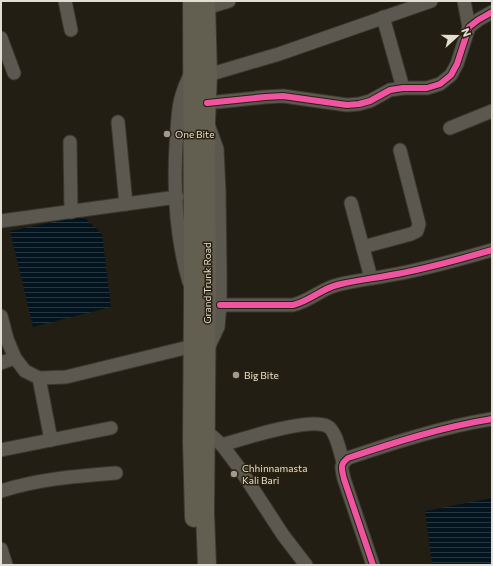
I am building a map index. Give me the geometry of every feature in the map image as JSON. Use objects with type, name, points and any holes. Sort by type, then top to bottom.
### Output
[{"type":"highway","name":"Grand Trunk Road","points":[[201,4],[193,295],[200,349],[206,431],[205,513],[207,565]]},
{"type":"highway","name":"Grand Trunk Road","points":[[195,565],[192,441],[200,349],[207,103],[200,71]]},
{"type":"street","points":[[64,1],[71,30]]},
{"type":"street","points":[[201,4],[229,1]]},
{"type":"street","points":[[193,295],[183,262],[176,197],[176,144],[181,96],[200,71],[279,54],[431,1]]},
{"type":"street","points":[[207,103],[283,96],[347,105],[365,102],[390,90],[403,88],[427,88],[440,84],[451,75],[457,64],[469,27],[464,1]]},
{"type":"street","points":[[469,27],[492,12]]},
{"type":"street","points":[[382,17],[403,88]]},
{"type":"street","points":[[1,39],[14,73]]},
{"type":"street","points":[[450,128],[492,111]]},
{"type":"street","points":[[118,122],[126,204]]},
{"type":"street","points":[[1,316],[7,339],[15,358],[25,371],[39,378],[66,377],[200,349],[218,327],[220,305],[219,191],[217,150],[206,122]]},
{"type":"street","points":[[70,142],[71,212]]},
{"type":"street","points":[[363,247],[411,234],[417,231],[420,224],[400,150]]},
{"type":"street","points":[[1,221],[176,197]]},
{"type":"street","points":[[351,203],[371,278]]},
{"type":"street","points":[[220,305],[293,305],[312,298],[332,286],[397,274],[492,250]]},
{"type":"street","points":[[1,363],[15,358]]},
{"type":"street","points":[[39,378],[51,440]]},
{"type":"street","points":[[373,565],[344,479],[341,467],[343,462],[348,458],[411,437],[445,428],[492,419]]},
{"type":"street","points":[[222,445],[263,432],[317,424],[327,426],[332,430],[343,462]]},
{"type":"street","points":[[1,450],[111,428]]},
{"type":"street","points":[[206,431],[222,445],[240,469],[283,535],[306,565]]},
{"type":"street","points":[[1,491],[51,479],[116,473]]},
{"type":"street","points":[[1,549],[6,565]]},
{"type":"water","points":[[83,216],[102,234],[111,307],[33,327],[10,231]]},
{"type":"water","points":[[492,498],[492,563],[483,565],[432,565],[425,511]]},
{"type":"cycle path","points":[[207,103],[283,96],[347,105],[370,101],[390,90],[403,88],[427,88],[440,84],[451,75],[457,64],[469,27],[492,12]]},
{"type":"cycle path","points":[[220,305],[293,305],[305,301],[326,289],[337,285],[421,269],[492,250]]},
{"type":"cycle path","points":[[373,565],[344,479],[342,470],[343,463],[348,458],[384,446],[455,426],[492,419]]},
{"type":"place","name":"One Bite","points":[[167,134]]},
{"type":"place","name":"Big Bite","points":[[236,375]]},
{"type":"place","name":"Chhinnamasta Kali Bari","points":[[234,474]]}]
